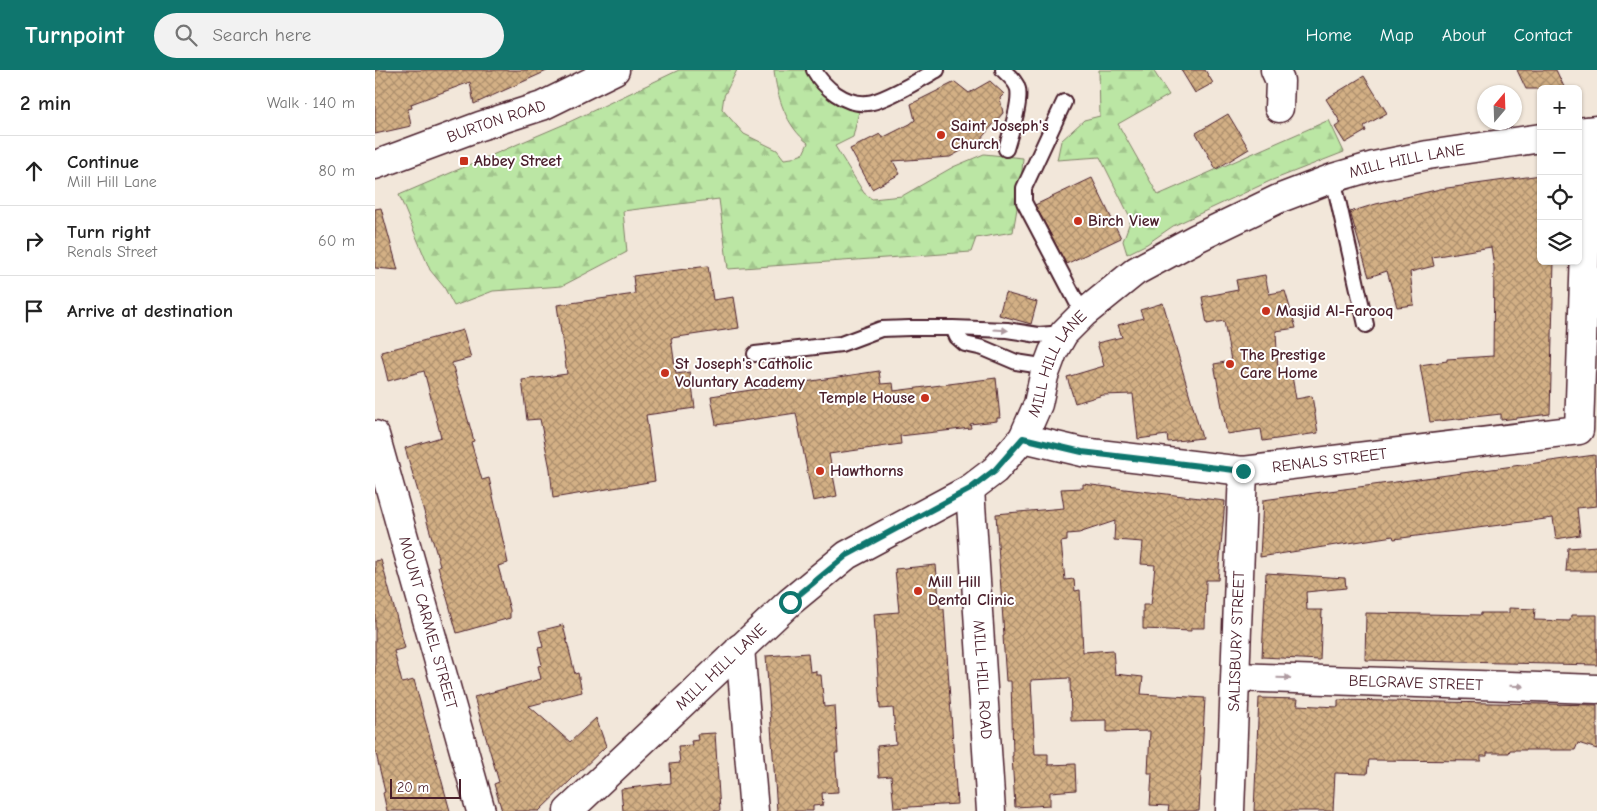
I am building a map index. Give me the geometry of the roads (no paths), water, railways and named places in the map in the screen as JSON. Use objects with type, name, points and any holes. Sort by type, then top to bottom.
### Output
[{"type":"street","name":"BURTON ROAD","points":[[375,165],[480,126],[541,106],[615,70]]},
{"type":"street","points":[[1275,70],[1280,81],[1279,108]]},
{"type":"street","name":"RENALS STREET","points":[[1023,438],[1082,452],[1243,471],[1579,430],[1588,131]]},
{"type":"street","name":"MILL HILL LANE","points":[[568,811],[790,602],[847,555],[970,489],[995,470],[1023,438],[1038,404],[1053,352],[1064,333],[1083,314],[1136,271],[1197,238],[1278,199],[1333,178],[1410,158],[1537,139]]},
{"type":"street","name":"MOUNT CARMEL STREET","points":[[375,435],[481,811]]},
{"type":"street","name":"SALISBURY STREET","points":[[1230,811],[1243,471]]},
{"type":"street","name":"MILL HILL ROAD","points":[[970,489],[991,811]]},
{"type":"street","points":[[740,648],[754,811]]},
{"type":"street","name":"BELGRAVE STREET","points":[[1236,677],[1597,689]]},
{"type":"lane","points":[[814,70],[819,80],[847,100],[869,103],[937,70]]},
{"type":"lane","points":[[1003,70],[1014,81],[1018,89],[1018,100],[1006,149]]},
{"type":"lane","points":[[1064,102],[1024,188],[1024,202],[1083,314]]},
{"type":"lane","points":[[1333,178],[1366,325]]},
{"type":"lane","points":[[755,354],[841,344],[881,330],[910,328],[1007,330],[1038,335],[1064,333]]},
{"type":"lane","points":[[953,328],[957,338],[965,344],[983,348],[1016,362],[1048,367]]},
{"type":"place","name":"Saint Joseph's Church","points":[[941,135]]},
{"type":"place","name":"Abbey Street","points":[[464,161]]},
{"type":"place","name":"Birch View","points":[[1078,221]]},
{"type":"place","name":"Masjid Al-Farooq","points":[[1266,311]]},
{"type":"place","name":"The Prestige Care Home","points":[[1230,364]]},
{"type":"place","name":"St Joseph's Catholic Voluntary Academy","points":[[665,373]]},
{"type":"place","name":"Temple House","points":[[925,398]]},
{"type":"place","name":"Hawthorns","points":[[820,471]]},
{"type":"place","name":"Mill Hill Dental Clinic","points":[[918,591]]}]
